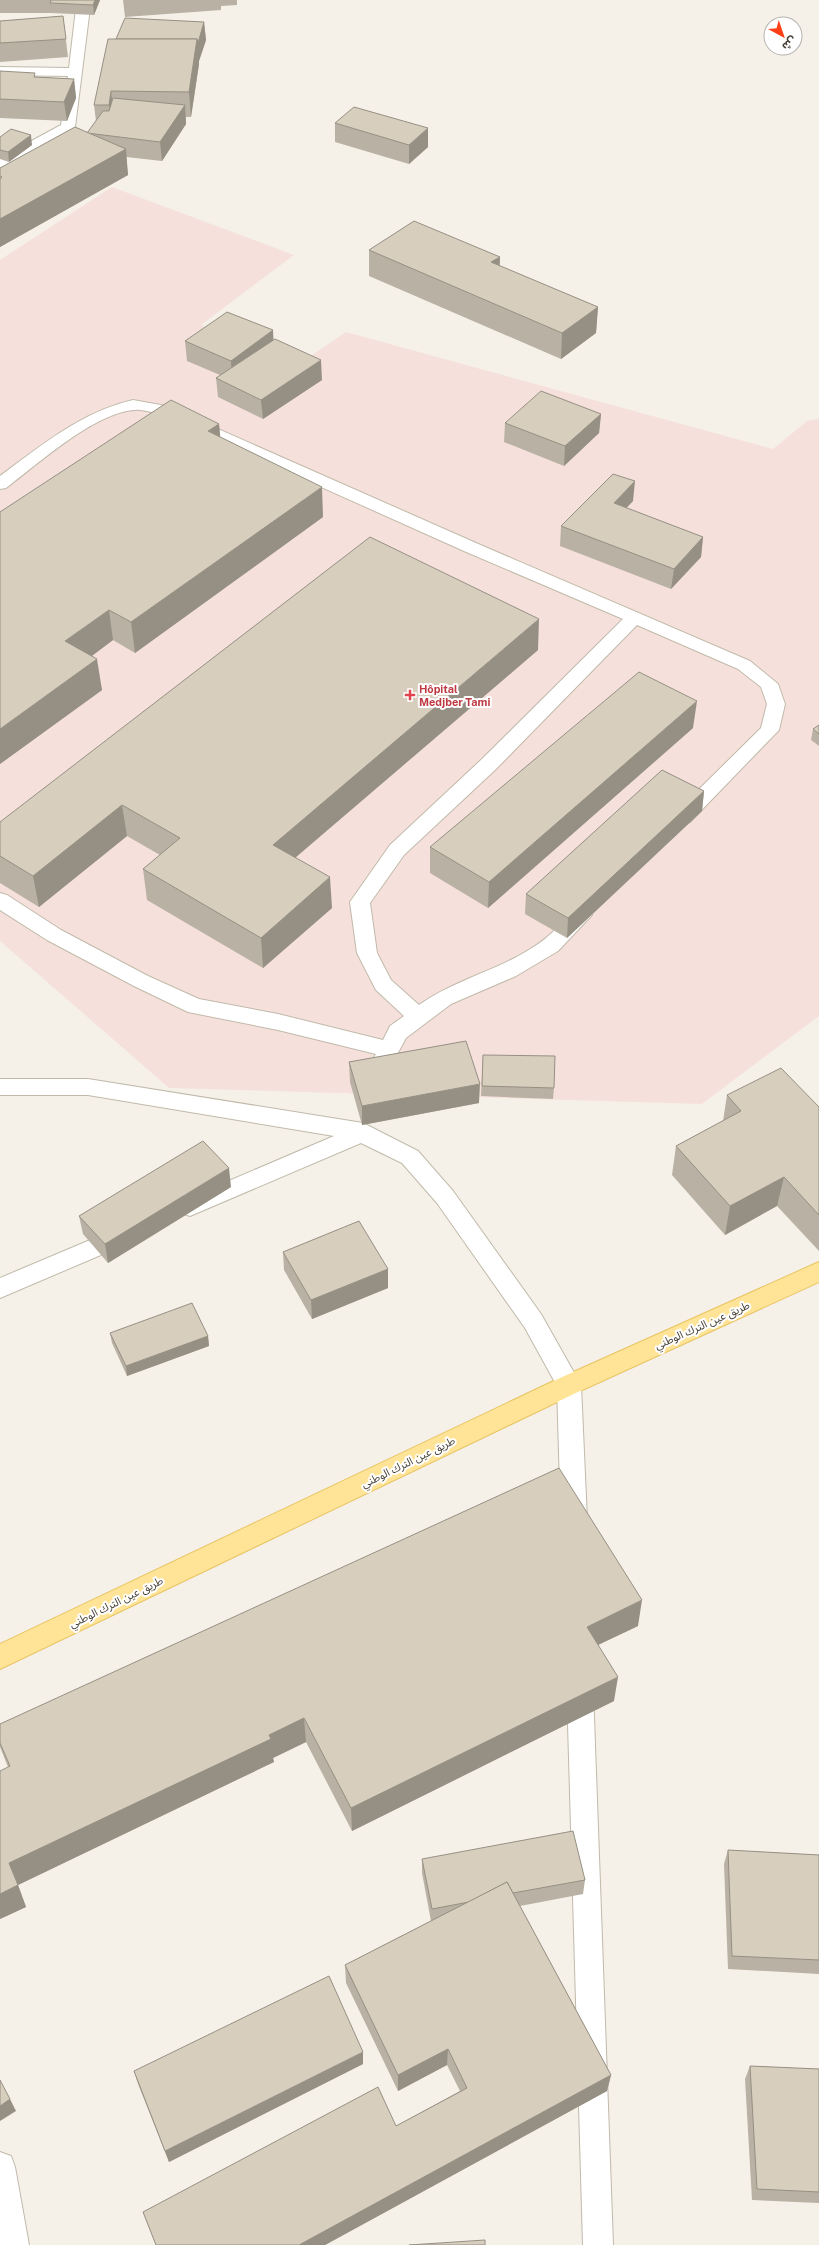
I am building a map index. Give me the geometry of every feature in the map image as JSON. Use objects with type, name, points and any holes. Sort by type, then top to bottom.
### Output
[{"type":"main road","name":"طريق عين الترك الوطني","points":[[0,1657],[570,1385],[819,1272]]},
{"type":"street","points":[[0,164],[68,126],[73,72],[84,0]]},
{"type":"street","points":[[0,71],[73,72]]},
{"type":"street","points":[[0,484],[87,422],[110,411],[134,405],[160,409],[470,547],[744,665],[769,684],[776,704],[770,730],[668,831]]},
{"type":"street","points":[[418,1017],[383,985],[367,953],[360,902],[397,850],[489,764],[635,617]]},
{"type":"street","points":[[0,900],[54,935],[141,981],[195,1006],[278,1022],[389,1049]]},
{"type":"street","points":[[366,1117],[377,1070],[398,1032],[444,998],[509,972],[551,946],[596,902]]},
{"type":"street","points":[[0,1087],[88,1087],[366,1117],[410,1156],[445,1197],[533,1321],[570,1385],[575,1544]]},
{"type":"street","points":[[174,1214],[366,1117]]},
{"type":"street","points":[[0,1288],[138,1229]]},
{"type":"street","points":[[579,1664],[598,2245]]},
{"type":"street","points":[[0,2166],[14,2245]]},
{"type":"shaded area","name":"Hôpital Medjber Tami","points":[[112,187],[294,255],[201,325],[296,366],[346,332],[773,449],[807,421],[819,419],[819,1016],[702,1104],[169,1088],[0,941],[0,260]]},
{"type":"building","points":[[51,0],[95,0],[93,5],[50,3]]},
{"type":"building","points":[[63,16],[66,39],[0,43],[0,21]]},
{"type":"building","points":[[125,18],[204,22],[198,43],[197,39],[116,39]]},
{"type":"building","points":[[108,39],[197,39],[189,92],[111,91],[109,105],[94,105]]},
{"type":"building","points":[[0,71],[35,73],[34,77],[74,79],[64,102],[0,99]]},
{"type":"building","points":[[113,98],[185,105],[160,142],[87,133],[103,111],[109,111]]},
{"type":"building","points":[[354,107],[428,128],[409,145],[335,123]]},
{"type":"building","points":[[75,127],[126,149],[0,219],[0,179],[2,177],[0,176],[0,168]]},
{"type":"building","points":[[11,129],[31,135],[8,152],[0,150],[0,137]]},
{"type":"building","points":[[414,221],[500,257],[491,262],[598,307],[562,333],[369,250]]},
{"type":"building","points":[[227,312],[273,330],[231,361],[185,341]]},
{"type":"building","points":[[275,339],[321,360],[261,400],[216,378]]},
{"type":"building","points":[[541,391],[601,414],[565,446],[505,423]]},
{"type":"building","points":[[171,400],[219,424],[208,431],[322,487],[131,622],[109,610],[65,641],[97,659],[0,729],[0,512]]},
{"type":"building","points":[[613,474],[635,481],[614,503],[703,537],[674,569],[561,526]]},
{"type":"building","points":[[370,537],[539,619],[273,845],[330,877],[261,938],[143,869],[180,838],[122,805],[33,876],[0,856],[0,822]]},
{"type":"building","points":[[639,672],[697,701],[489,882],[430,847]]},
{"type":"building","points":[[819,725],[819,734],[813,729]]},
{"type":"building","points":[[662,770],[704,791],[568,918],[526,894]]},
{"type":"building","points":[[466,1041],[480,1084],[362,1106],[349,1062]]},
{"type":"building","points":[[483,1055],[555,1056],[554,1088],[482,1086]]},
{"type":"building","points":[[781,1068],[819,1107],[819,1215],[784,1177],[730,1206],[676,1146],[741,1111],[727,1095]]},
{"type":"building","points":[[203,1141],[229,1168],[105,1244],[79,1216]]},
{"type":"building","points":[[359,1221],[388,1269],[311,1300],[283,1252]]},
{"type":"building","points":[[192,1303],[208,1336],[126,1366],[110,1333]]},
{"type":"building","points":[[559,1468],[642,1600],[587,1627],[618,1677],[351,1808],[304,1718],[269,1735],[271,1739],[9,1863],[18,1885],[0,1894],[0,1771],[10,1766],[0,1743],[0,1724]]},
{"type":"building","points":[[573,1831],[585,1880],[513,1893],[507,1882],[469,1902],[432,1909],[422,1859]]},
{"type":"building","points":[[728,1850],[819,1855],[819,1960],[732,1956]]},
{"type":"building","points":[[507,1882],[611,2075],[299,2245],[156,2245],[143,2212],[378,2087],[396,2126],[467,2088],[448,2049],[398,2075],[345,1965]]},
{"type":"building","points":[[329,1976],[363,2052],[165,2151],[134,2071]]},
{"type":"building","points":[[750,2066],[819,2069],[819,2192],[757,2189]]},
{"type":"building","points":[[0,2080],[10,2099],[0,2106]]},
{"type":"building","points":[[485,2240],[485,2245],[409,2245]]},
{"type":"place","name":"Hôpital Medjber Tami","points":[[410,695]]}]
